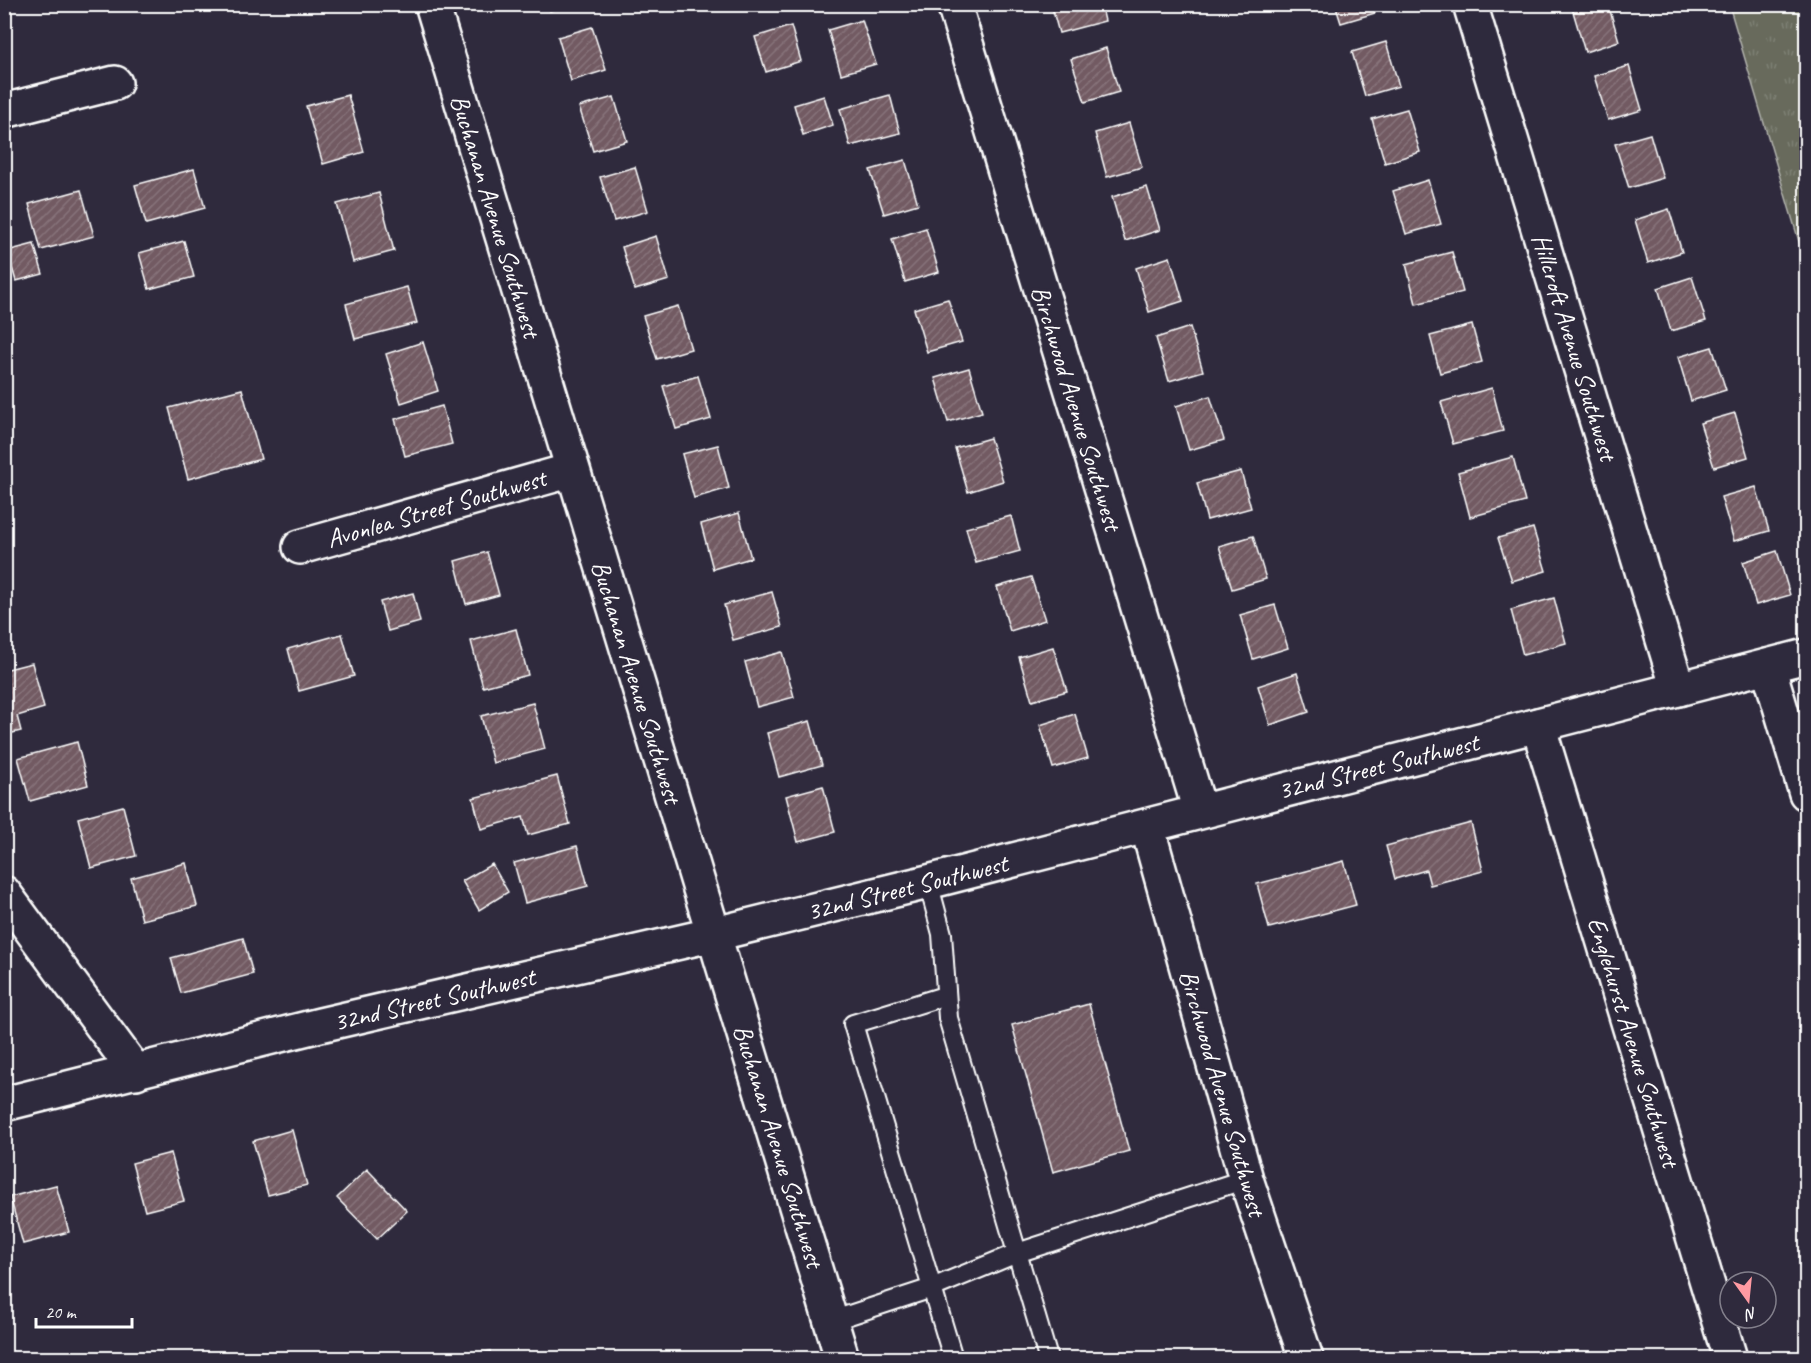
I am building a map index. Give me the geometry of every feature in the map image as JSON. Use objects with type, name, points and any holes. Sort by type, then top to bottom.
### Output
[{"type":"street","name":"Buchanan Avenue Southwest","points":[[432,4],[842,1359]]},
{"type":"street","name":"Birchwood Avenue Southwest","points":[[954,4],[1200,811]]},
{"type":"street","name":"Hillcroft Avenue Southwest","points":[[1470,4],[1678,689]]},
{"type":"street","points":[[4,111],[115,83]]},
{"type":"street","name":"Avonlea Street Southwest","points":[[300,547],[572,470]]},
{"type":"street","name":"32nd Street Southwest","points":[[4,1104],[320,1025],[715,934],[928,882],[1806,656]]},
{"type":"street","points":[[1768,666],[1806,793]]},
{"type":"street","name":"Englehurst Avenue Southwest","points":[[1538,725],[1730,1359]]},
{"type":"street","name":"Birchwood Avenue Southwest","points":[[1147,826],[1246,1179],[1306,1359]]},
{"type":"street","points":[[4,893],[136,1072]]},
{"type":"lane","points":[[928,882],[942,934],[944,996],[948,1018],[1048,1359]]},
{"type":"lane","points":[[944,996],[853,1024],[953,1359]]},
{"type":"lane","points":[[831,1321],[932,1288],[1017,1253],[1246,1179]]},
{"type":"green space","points":[[1729,5],[1806,5],[1806,265]]},
{"type":"building","points":[[548,4],[570,4],[550,11]]},
{"type":"building","points":[[1051,4],[1101,4],[1105,21],[1059,33]]},
{"type":"building","points":[[1335,4],[1373,4],[1375,13],[1341,23]]},
{"type":"building","points":[[1584,4],[1608,4],[1619,41],[1585,52],[1572,8]]},
{"type":"building","points":[[862,20],[876,64],[841,74],[828,30]]},
{"type":"building","points":[[791,26],[801,61],[766,72],[755,37]]},
{"type":"building","points":[[592,27],[606,70],[571,81],[558,37]]},
{"type":"building","points":[[1386,42],[1399,86],[1365,96],[1352,52]]},
{"type":"building","points":[[1106,48],[1119,92],[1085,102],[1071,59]]},
{"type":"building","points":[[1629,66],[1642,110],[1608,120],[1594,76]]},
{"type":"building","points":[[348,95],[364,152],[323,164],[306,106]]},
{"type":"building","points":[[890,95],[900,133],[850,146],[840,109]]},
{"type":"building","points":[[824,96],[833,125],[803,135],[794,105]]},
{"type":"building","points":[[614,97],[627,141],[593,151],[579,107]]},
{"type":"building","points":[[1407,109],[1420,152],[1385,163],[1372,119]]},
{"type":"building","points":[[1129,123],[1142,167],[1107,177],[1095,133]]},
{"type":"building","points":[[1650,134],[1663,178],[1629,188],[1615,144]]},
{"type":"building","points":[[905,160],[918,204],[884,214],[870,170]]},
{"type":"building","points":[[635,167],[648,211],[614,221],[600,177]]},
{"type":"building","points":[[194,169],[205,208],[146,224],[135,185]]},
{"type":"building","points":[[1428,180],[1441,224],[1406,234],[1393,191]]},
{"type":"building","points":[[1147,187],[1160,230],[1125,241],[1112,197]]},
{"type":"building","points":[[81,190],[94,236],[41,250],[29,204]]},
{"type":"building","points":[[379,193],[394,251],[353,262],[337,204]]},
{"type":"building","points":[[1669,209],[1682,252],[1648,263],[1635,220]]},
{"type":"building","points":[[926,228],[939,272],[905,282],[892,239]]},
{"type":"building","points":[[656,236],[669,280],[635,290],[622,247]]},
{"type":"building","points":[[184,241],[194,277],[149,289],[139,253]]},
{"type":"building","points":[[34,244],[43,274],[16,281],[7,251]]},
{"type":"building","points":[[1452,252],[1463,292],[1416,304],[1406,264]]},
{"type":"building","points":[[1170,257],[1183,301],[1149,312],[1136,268]]},
{"type":"building","points":[[1692,277],[1706,321],[1671,331],[1658,288]]},
{"type":"building","points":[[407,287],[417,323],[355,339],[346,304]]},
{"type":"building","points":[[948,299],[962,342],[927,352],[914,309]]},
{"type":"building","points":[[678,306],[691,349],[657,359],[643,316]]},
{"type":"building","points":[[1472,325],[1482,362],[1440,373],[1430,336]]},
{"type":"building","points":[[1190,327],[1203,371],[1169,381],[1156,338]]},
{"type":"building","points":[[423,342],[438,391],[401,403],[386,354]]},
{"type":"building","points":[[1712,347],[1726,390],[1691,401],[1678,357]]},
{"type":"building","points":[[969,368],[982,412],[948,422],[935,378]]},
{"type":"building","points":[[698,376],[711,419],[676,429],[663,386]]},
{"type":"building","points":[[1492,388],[1503,431],[1453,444],[1441,402]]},
{"type":"building","points":[[242,389],[261,459],[188,479],[169,408]]},
{"type":"building","points":[[1210,396],[1224,440],[1189,450],[1176,406]]},
{"type":"building","points":[[442,406],[452,444],[405,456],[395,419]]},
{"type":"building","points":[[1735,413],[1748,457],[1714,467],[1700,423]]},
{"type":"building","points":[[990,438],[1003,481],[968,492],[955,448]]},
{"type":"building","points":[[718,445],[729,488],[694,498],[682,454]]},
{"type":"building","points":[[1513,457],[1525,502],[1470,517],[1458,472]]},
{"type":"building","points":[[1241,471],[1251,508],[1207,520],[1197,483]]},
{"type":"building","points":[[1756,487],[1769,531],[1734,541],[1721,497]]},
{"type":"building","points":[[739,513],[751,558],[713,569],[701,524]]},
{"type":"building","points":[[1011,516],[1020,551],[976,563],[966,528]]},
{"type":"building","points":[[1533,528],[1546,571],[1512,581],[1498,538]]},
{"type":"building","points":[[1253,536],[1266,579],[1232,589],[1219,546]]},
{"type":"building","points":[[1777,551],[1790,595],[1756,605],[1743,562]]},
{"type":"building","points":[[487,552],[499,595],[466,604],[455,561]]},
{"type":"building","points":[[1031,577],[1045,620],[1010,631],[997,587]]},
{"type":"building","points":[[772,592],[782,627],[733,640],[724,605]]},
{"type":"building","points":[[413,593],[420,622],[388,631],[380,602]]},
{"type":"building","points":[[1554,598],[1566,643],[1523,655],[1511,610]]},
{"type":"building","points":[[1275,605],[1288,648],[1253,659],[1240,615]]},
{"type":"building","points":[[516,629],[528,675],[483,687],[471,641]]},
{"type":"building","points":[[342,634],[354,676],[299,691],[288,649]]},
{"type":"building","points":[[1053,647],[1067,691],[1032,701],[1019,657]]},
{"type":"building","points":[[782,652],[794,697],[757,707],[745,662]]},
{"type":"building","points":[[32,663],[44,708],[17,716],[21,731],[4,735],[4,670]]},
{"type":"building","points":[[1297,673],[1309,712],[1270,725],[1258,686]]},
{"type":"building","points":[[533,703],[545,749],[493,763],[481,716]]},
{"type":"building","points":[[1075,714],[1088,758],[1053,768],[1040,725]]},
{"type":"building","points":[[810,721],[822,765],[779,777],[767,733]]},
{"type":"building","points":[[77,742],[88,785],[30,801],[18,758]]},
{"type":"building","points":[[557,776],[570,824],[528,835],[523,817],[481,829],[473,798]]},
{"type":"building","points":[[823,786],[835,832],[798,842],[786,796]]},
{"type":"building","points":[[123,806],[136,856],[91,868],[78,818]]},
{"type":"building","points":[[1471,823],[1483,871],[1430,885],[1426,870],[1395,879],[1386,846]]},
{"type":"building","points":[[577,846],[588,886],[525,903],[514,863]]},
{"type":"building","points":[[1344,861],[1356,905],[1269,928],[1257,884]]},
{"type":"building","points":[[186,863],[197,906],[142,920],[131,878]]},
{"type":"building","points":[[492,864],[508,892],[479,910],[462,881]]},
{"type":"building","points":[[243,938],[253,974],[181,993],[171,958]]},
{"type":"building","points":[[1089,1004],[1129,1151],[1053,1172],[1012,1025]]},
{"type":"building","points":[[292,1130],[307,1185],[268,1195],[253,1141]]},
{"type":"building","points":[[171,1153],[184,1201],[145,1211],[132,1163]]},
{"type":"building","points":[[367,1169],[407,1211],[377,1239],[337,1198]]},
{"type":"building","points":[[56,1185],[69,1232],[23,1244],[10,1197]]},
{"type":"building","points":[[490,1351],[492,1358],[463,1358]]}]
